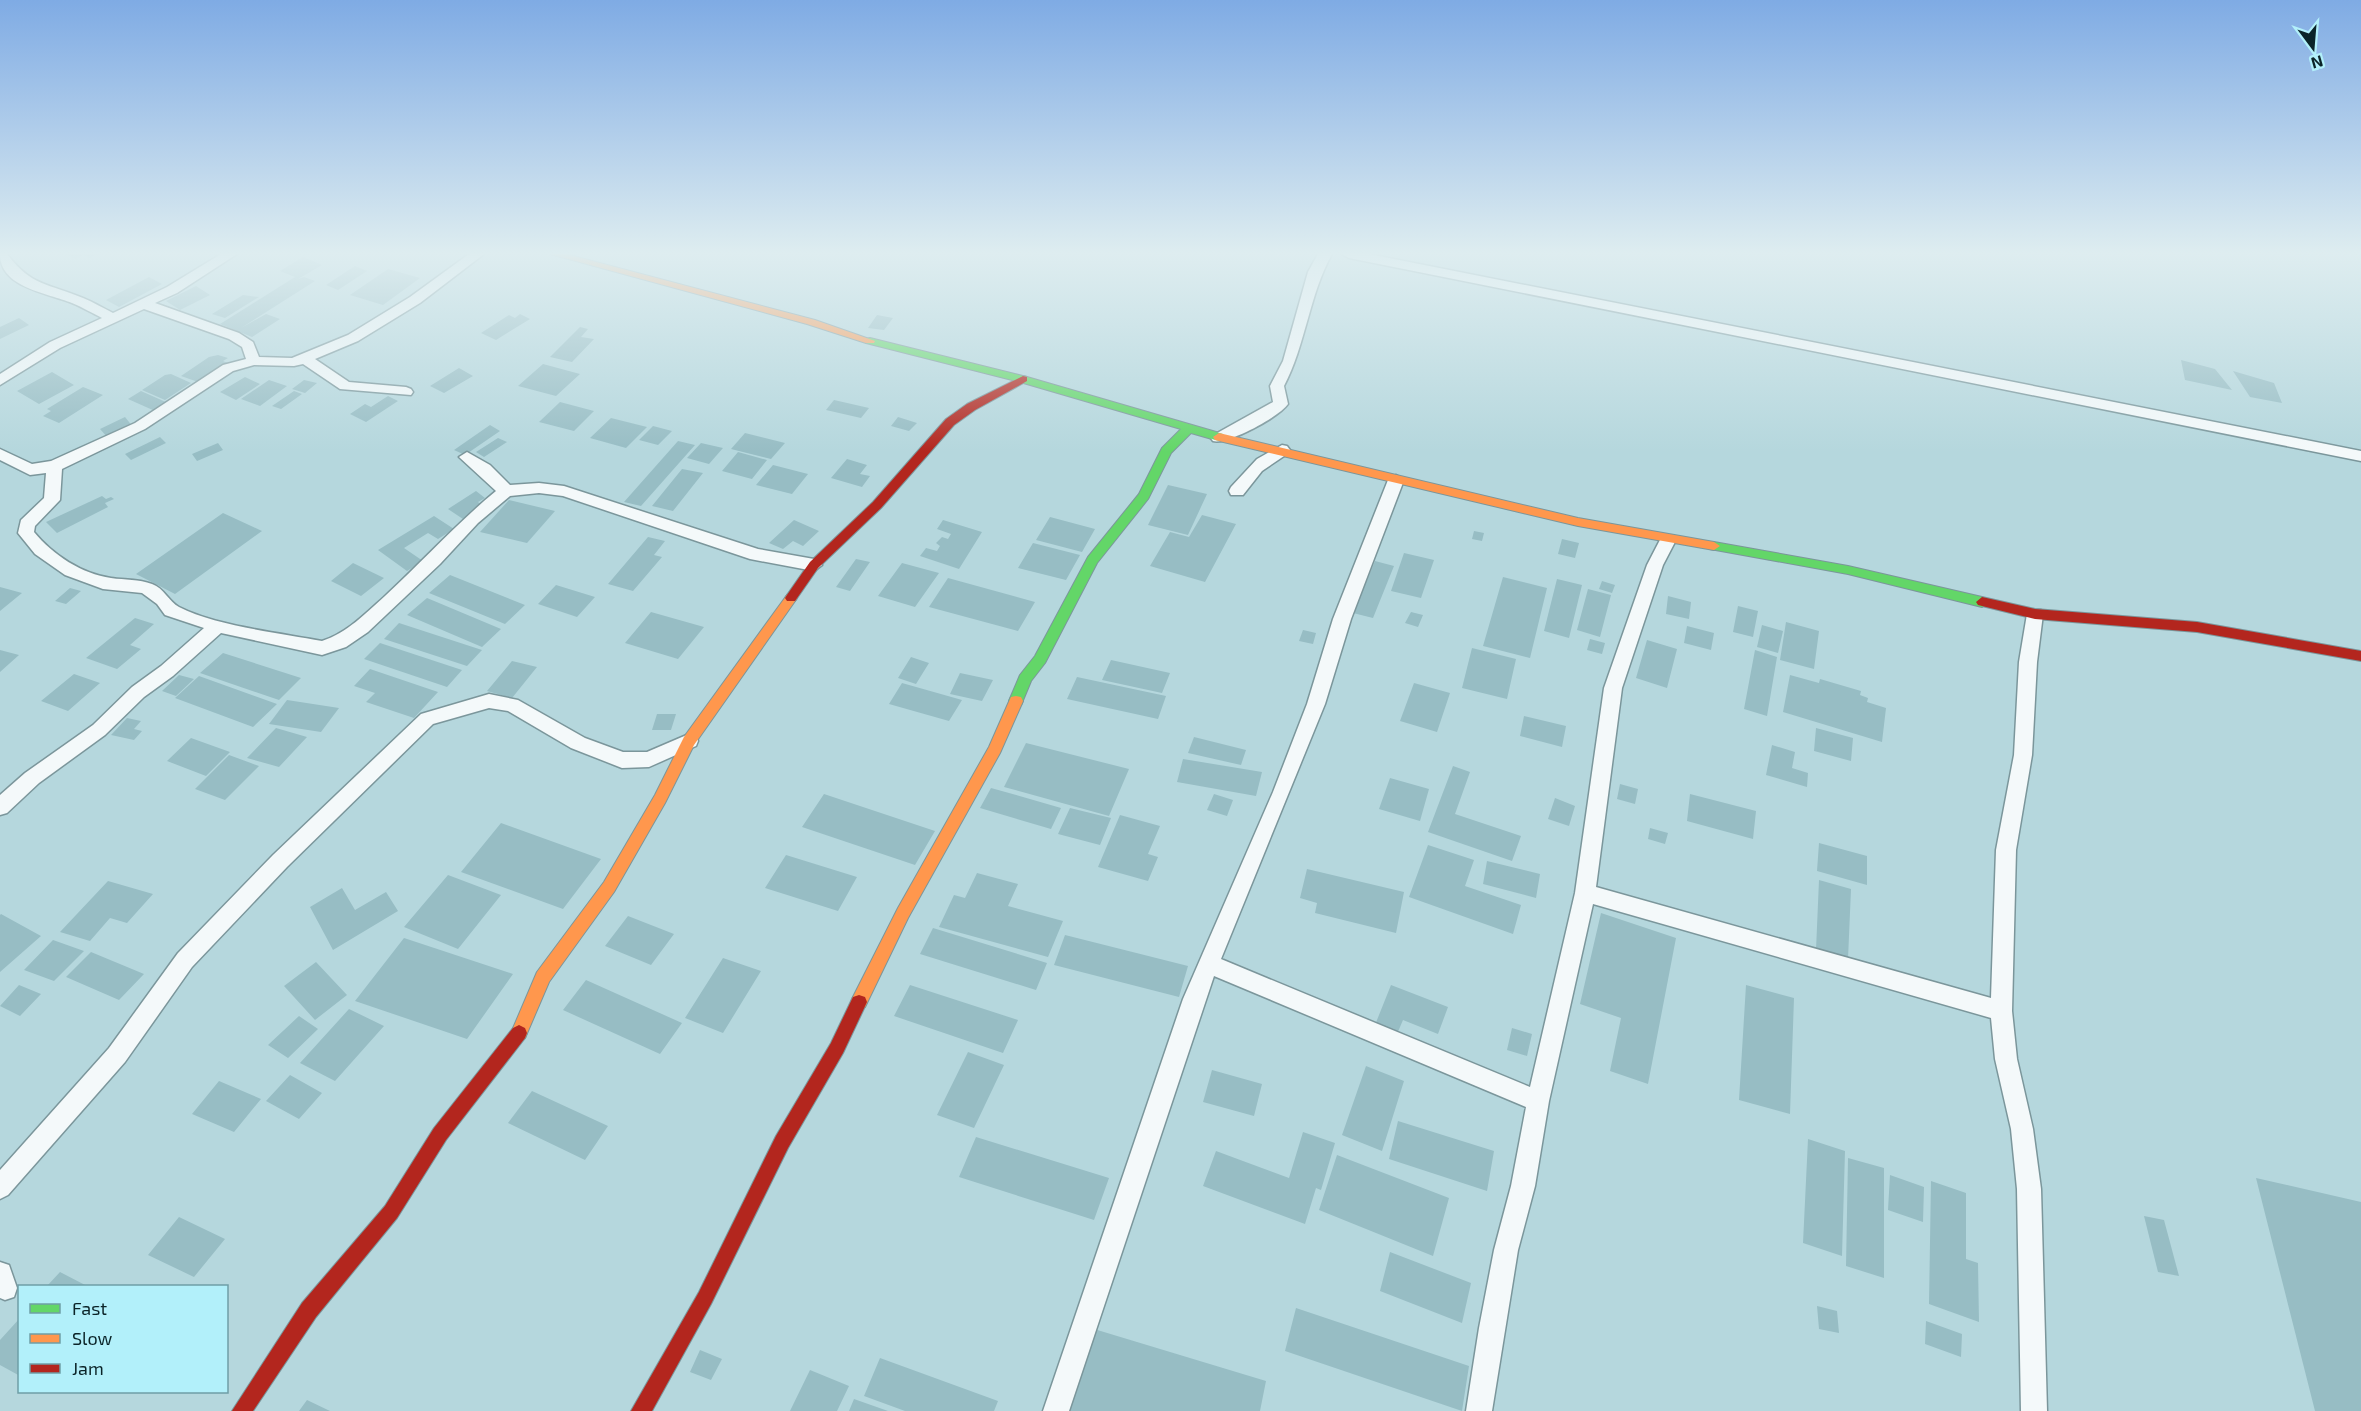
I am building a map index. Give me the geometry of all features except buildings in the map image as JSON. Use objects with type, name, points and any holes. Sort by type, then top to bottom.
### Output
[{"type":"street","points":[[0,380],[55,345],[108,320]]},
{"type":"street","points":[[188,320],[234,336],[248,345],[254,361]]},
{"type":"street","points":[[0,454],[30,470],[54,466],[140,426],[228,368],[254,361],[294,362],[306,359],[385,320]]},
{"type":"street","points":[[803,320],[903,351],[1023,379],[1218,437],[1282,450],[1396,480],[1454,491],[1578,522],[1668,540],[1848,570],[2035,614],[2197,627],[2361,656]]},
{"type":"street","points":[[1218,437],[1246,426],[1281,404],[1277,386],[1290,361],[1302,320]]},
{"type":"street","points":[[1679,320],[2361,456]]},
{"type":"street","points":[[306,359],[345,386],[406,392]]},
{"type":"street","points":[[242,1411],[309,1310],[392,1212],[440,1134],[510,1047],[523,1026],[543,977],[609,887],[660,799],[688,741],[814,565],[877,505],[950,422],[971,407],[1023,379]]},
{"type":"street","points":[[641,1411],[705,1298],[782,1142],[837,1048],[903,913],[995,749],[1025,679],[1040,659],[1092,560],[1144,496],[1166,451],[1189,428]]},
{"type":"street","points":[[1237,491],[1252,468],[1282,450]]},
{"type":"street","points":[[467,457],[485,469],[506,491]]},
{"type":"street","points":[[54,466],[52,500],[27,524],[27,533],[39,549],[71,570],[103,583],[132,584],[160,595],[171,611],[218,626],[322,648],[340,642],[393,600],[472,519],[506,491],[539,488],[564,491],[693,532],[756,555],[780,557],[814,565]]},
{"type":"street","points":[[1056,1411],[1194,999],[1282,792],[1316,704],[1342,619],[1396,480]]},
{"type":"street","points":[[1479,1411],[1493,1317],[1506,1251],[1523,1186],[1538,1101],[1585,894],[1613,688],[1655,565],[1668,540]]},
{"type":"street","points":[[2034,1411],[2029,1189],[2022,1129],[2006,1059],[2001,1011],[2006,850],[2023,754],[2028,662],[2035,614]]},
{"type":"street","points":[[0,807],[32,778],[99,730],[138,692],[167,671],[218,626]]},
{"type":"street","points":[[0,1187],[117,1055],[186,960],[280,861],[427,719],[489,701],[512,705],[578,742],[622,760],[649,759],[688,741]]},
{"type":"street","points":[[1585,894],[2001,1011]]},
{"type":"street","points":[[1209,964],[1538,1101]]},
{"type":"traffic: fast","points":[[870,341],[1023,379],[1219,437]]},
{"type":"traffic: fast","points":[[1016,701],[1025,679],[1040,659],[1092,560],[1144,496],[1166,451],[1189,428]]},
{"type":"traffic: fast","points":[[1714,546],[1848,570],[1982,602]]},
{"type":"traffic: slow","points":[[803,320],[870,341]]},
{"type":"traffic: slow","points":[[1219,437],[1578,522],[1714,546]]},
{"type":"traffic: slow","points":[[519,1033],[543,977],[609,887],[660,799],[689,741],[791,598]]},
{"type":"traffic: slow","points":[[859,1002],[903,913],[995,749],[1016,701]]},
{"type":"traffic: jam","points":[[791,598],[814,565],[877,505],[950,422],[971,407],[1023,379]]},
{"type":"traffic: jam","points":[[1982,602],[2035,614],[2197,627],[2361,656]]},
{"type":"traffic: jam","points":[[641,1411],[705,1298],[782,1142],[837,1048],[859,1002]]},
{"type":"traffic: jam","points":[[242,1411],[309,1310],[391,1212],[440,1134],[519,1033]]}]
